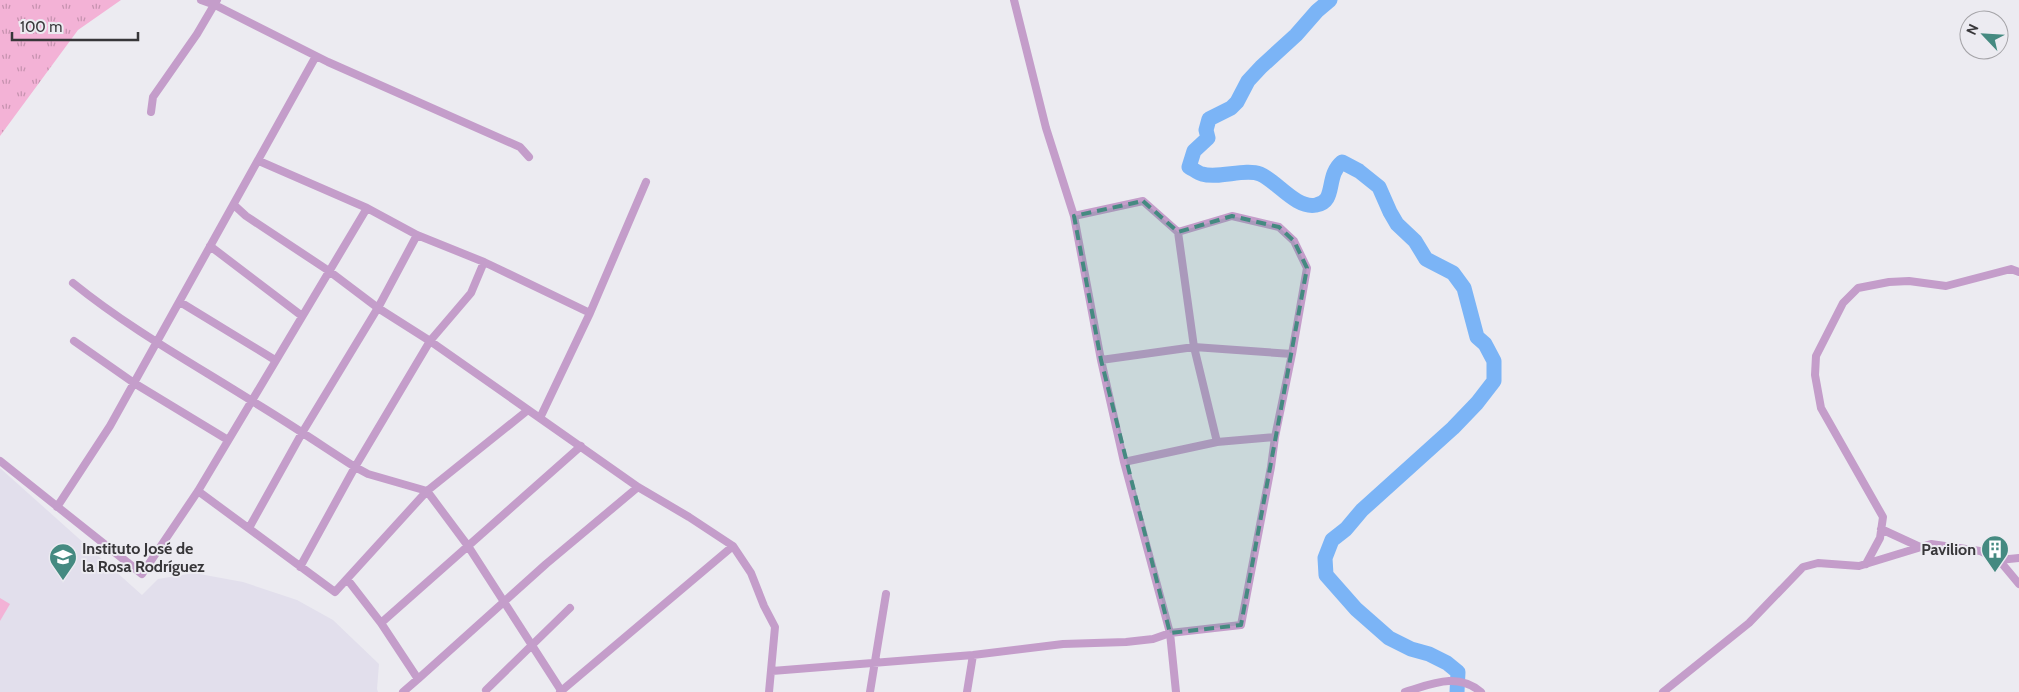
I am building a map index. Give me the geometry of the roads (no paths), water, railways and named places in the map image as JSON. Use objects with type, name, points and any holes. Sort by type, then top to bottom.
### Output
[{"type":"street","points":[[201,0],[216,2],[316,56],[520,147],[529,157]]},
{"type":"street","points":[[1014,0],[1046,128],[1074,216],[1101,360],[1124,462],[1170,633],[1176,692]]},
{"type":"street","points":[[150,112],[153,97],[179,61],[216,2]]},
{"type":"street","points":[[57,507],[110,426],[316,56]]},
{"type":"street","points":[[259,161],[367,208],[417,235],[484,262],[590,313]]},
{"type":"street","points":[[540,418],[590,313],[646,182]]},
{"type":"street","points":[[1074,216],[1143,201],[1178,232],[1194,347],[1217,442]]},
{"type":"street","points":[[234,205],[246,216],[329,271],[378,308],[430,341],[638,487],[690,517],[733,546],[751,573],[764,606],[775,627],[769,692]]},
{"type":"street","points":[[0,461],[142,574],[198,492],[367,208]]},
{"type":"street","points":[[772,671],[973,655],[1063,644],[1135,641],[1153,639],[1170,633],[1241,625],[1292,354],[1306,268],[1294,241],[1279,227],[1232,216],[1178,232]]},
{"type":"street","points":[[249,528],[302,433],[378,308],[417,235]]},
{"type":"street","points":[[210,246],[302,316]]},
{"type":"street","points":[[300,567],[355,467],[430,341],[471,293],[484,262]]},
{"type":"street","points":[[1866,564],[1880,538],[1883,517],[1821,408],[1815,375],[1816,356],[1843,302],[1858,288],[1875,284],[1909,281],[1946,286],[2011,270],[2019,272]]},
{"type":"street","points":[[73,283],[98,304],[156,343],[252,401],[355,467],[368,474],[427,491],[468,546],[561,692],[733,546]]},
{"type":"street","points":[[180,302],[275,360]]},
{"type":"street","points":[[74,341],[134,383],[228,440]]},
{"type":"street","points":[[1101,360],[1194,347],[1292,354]]},
{"type":"street","points":[[198,492],[334,592],[337,592],[427,491],[528,410]]},
{"type":"street","points":[[1124,462],[1217,442],[1275,437]]},
{"type":"street","points":[[380,623],[581,446]]},
{"type":"street","points":[[403,692],[594,522],[638,487]]},
{"type":"street","points":[[1881,529],[1920,548]]},
{"type":"street","points":[[1663,692],[1749,623],[1804,567],[1818,563],[1859,566],[1931,544],[1980,551],[1999,560],[2019,584]]},
{"type":"street","points":[[1999,560],[2019,558]]},
{"type":"street","points":[[347,579],[418,679]]},
{"type":"street","points":[[870,692],[886,594]]},
{"type":"street","points":[[486,690],[570,608]]},
{"type":"street","points":[[967,692],[973,655]]},
{"type":"street","points":[[1405,692],[1447,680],[1471,683],[1481,692]]},
{"type":"waterway","points":[[1330,0],[1248,81],[1237,102],[1231,108],[1209,119],[1206,130],[1208,138],[1194,151],[1189,167],[1209,175],[1254,172],[1260,174],[1301,203],[1316,205],[1327,199],[1334,174],[1342,162],[1359,171],[1379,187],[1397,224],[1415,241],[1426,259],[1453,273],[1464,288],[1477,337],[1485,344],[1494,361],[1494,381],[1477,403],[1453,428],[1362,510],[1346,529],[1332,540],[1325,558],[1326,575],[1356,609],[1389,638],[1411,649],[1429,654],[1447,663],[1458,672],[1457,692]]},
{"type":"place","name":"Pavilion","points":[[1995,573]]},
{"type":"place","name":"Instituto José de la Rosa Rodríguez","points":[[63,581]]}]
